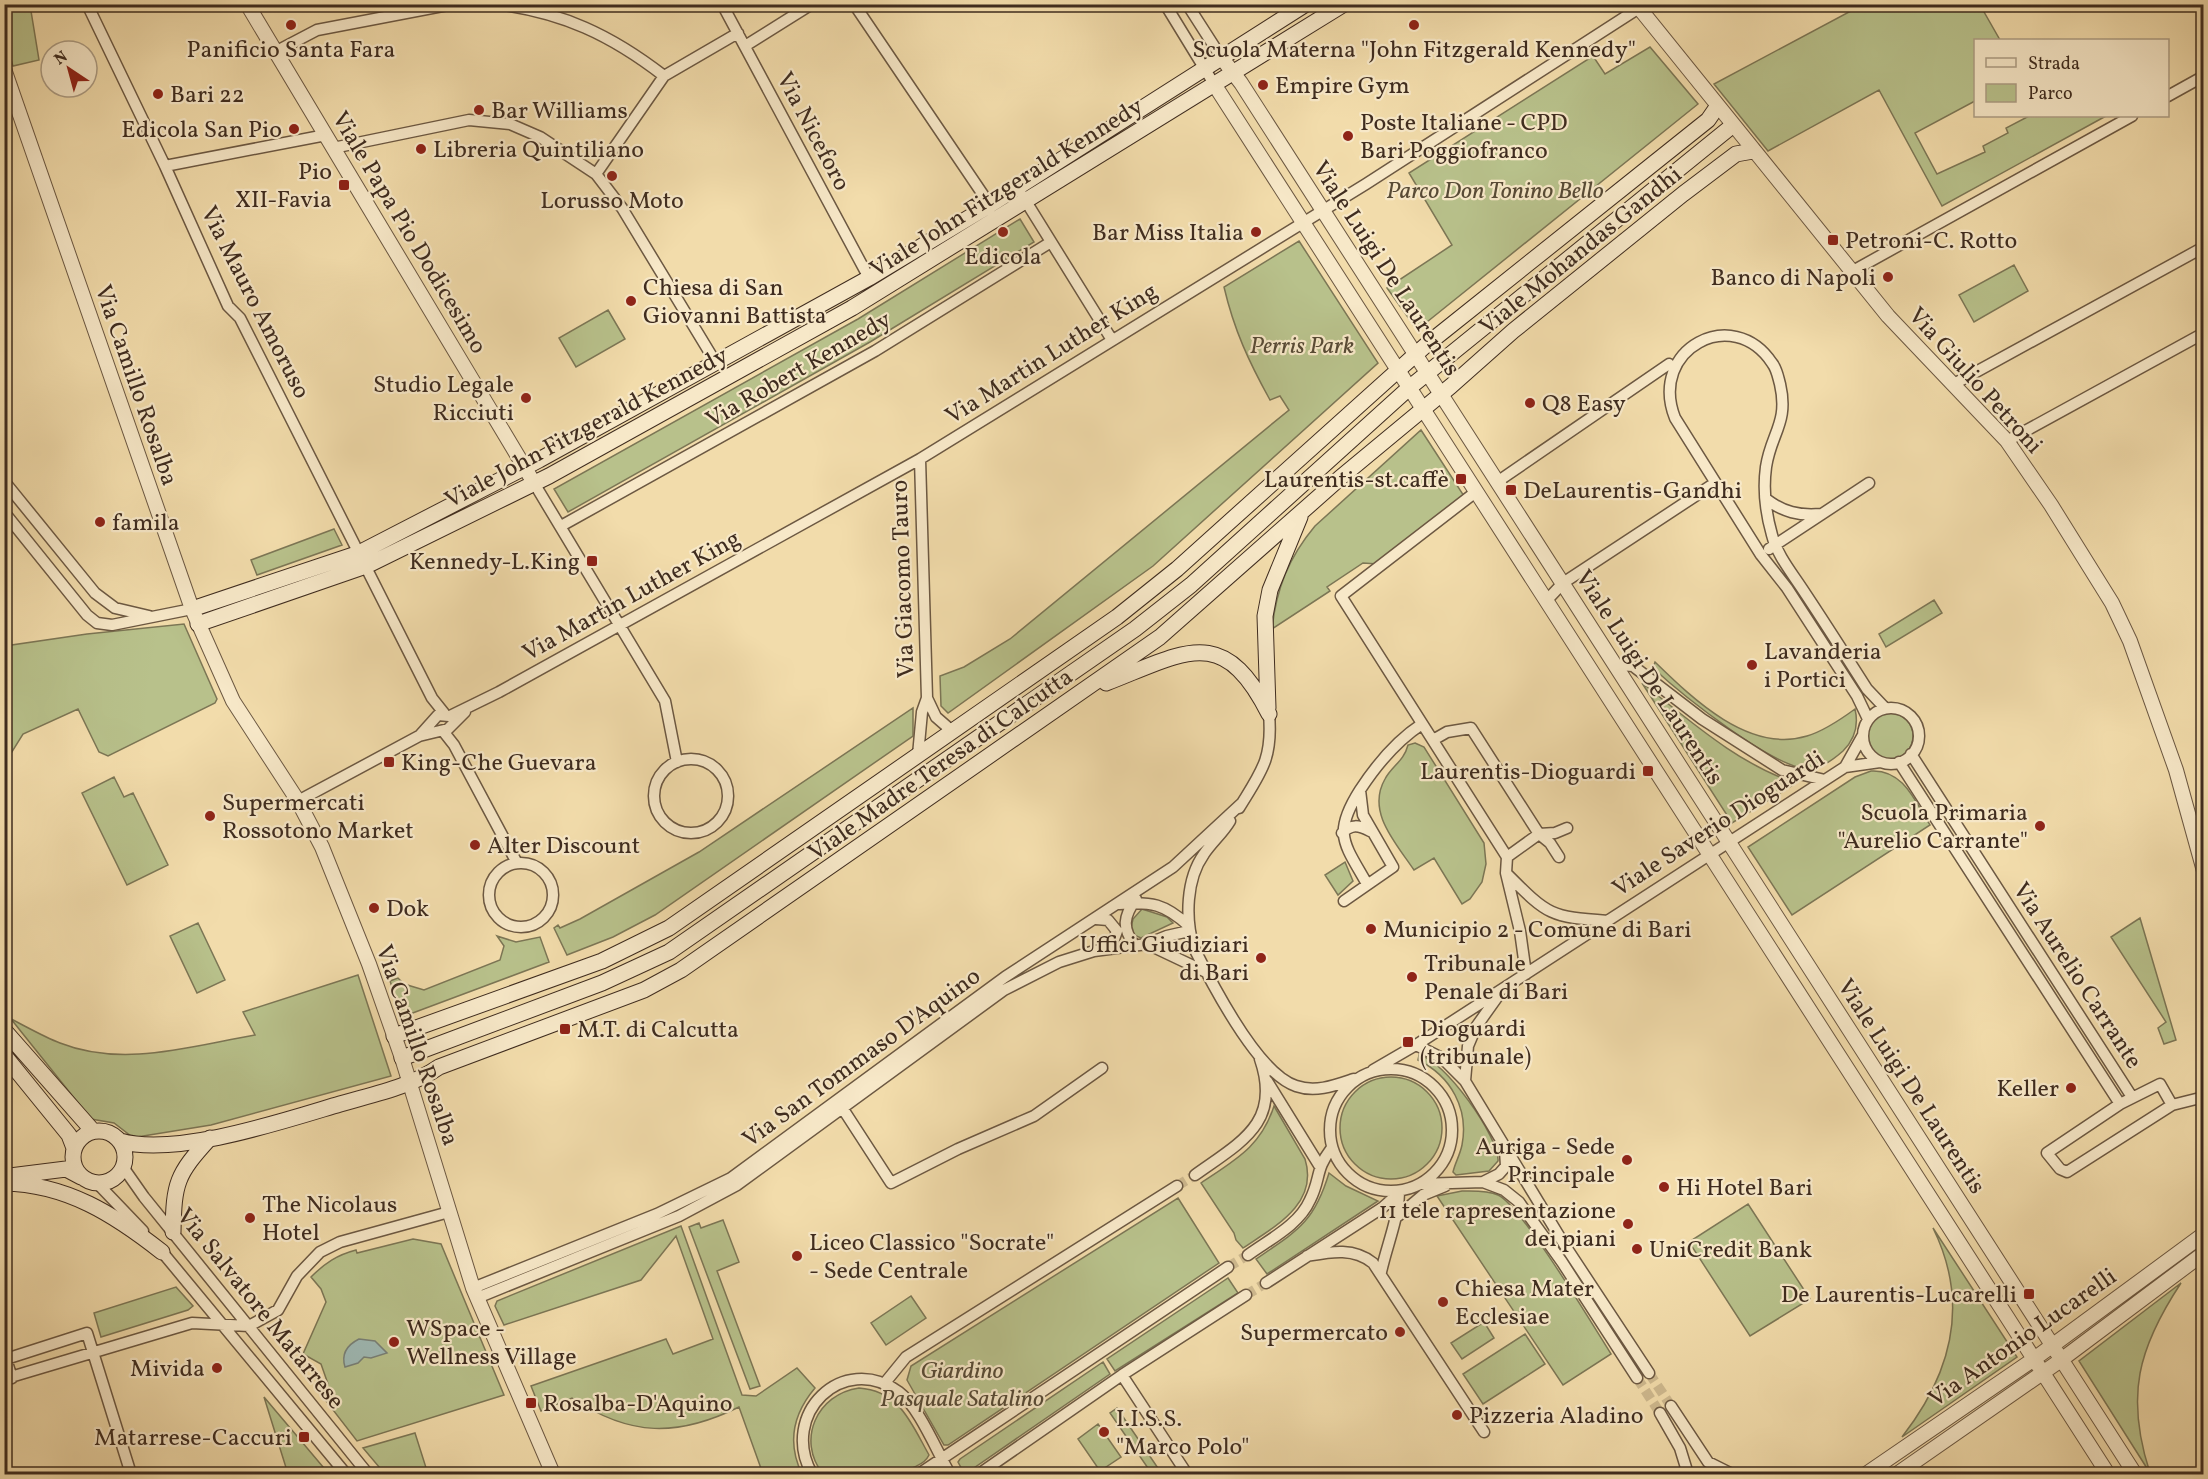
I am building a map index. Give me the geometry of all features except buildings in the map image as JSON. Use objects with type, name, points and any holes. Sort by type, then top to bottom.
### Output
[{"type":"main road","name":"Viale John Fitzgerald Kennedy","points":[[192,609],[363,559],[868,278],[990,205],[1306,4]]},
{"type":"main road","name":"Viale John Fitzgerald Kennedy","points":[[198,624],[363,559],[534,483],[861,303],[1344,4]]},
{"type":"main road","name":"Viale Mohandas Gandhi","points":[[1415,354],[1708,120],[1716,106]]},
{"type":"main road","name":"Viale Mohandas Gandhi","points":[[1427,374],[1732,126]]},
{"type":"main road","name":"Viale Mohandas Gandhi","points":[[1440,393],[1683,194],[1736,154],[1753,151]]},
{"type":"main road","points":[[1653,191],[1683,194]]},
{"type":"main road","points":[[1514,277],[1517,301]]},
{"type":"main road","name":"Viale Madre Teresa di Calcutta","points":[[394,1036],[602,962],[669,928],[1144,596],[1415,354]]},
{"type":"main road","name":"Viale Madre Teresa di Calcutta","points":[[402,1058],[636,969],[689,940],[1135,629],[1191,585],[1427,374]]},
{"type":"main road","name":"Viale Madre Teresa di Calcutta","points":[[146,1146],[210,1138],[256,1128],[410,1083],[439,1067],[644,990],[681,970],[1160,637],[1440,393]]},
{"type":"main road","points":[[1335,455],[1340,478]]},
{"type":"main road","points":[[1269,714],[1265,616],[1270,590],[1303,511]]},
{"type":"main road","points":[[1083,692],[1163,658],[1209,652],[1221,656],[1242,670],[1256,688],[1269,714]]},
{"type":"main road","points":[[510,1018],[524,988]]},
{"type":"main road","points":[[4,1030],[93,1131]]},
{"type":"main road","points":[[4,1055],[69,1135],[74,1166],[81,1177]]},
{"type":"main road","points":[[4,1169],[44,1163],[73,1151],[81,1137],[93,1131],[105,1131],[120,1141],[146,1146]]},
{"type":"main road","points":[[173,1232],[176,1184],[188,1162],[210,1138]]},
{"type":"main road","points":[[120,1141],[124,1164]]},
{"type":"main road","points":[[4,1178],[66,1169],[98,1184],[111,1181],[124,1164],[146,1146]]},
{"type":"main road","points":[[4,1183],[28,1184],[76,1197],[132,1228],[162,1252]]},
{"type":"street","name":"Via Mauro Amoruso","points":[[87,4],[165,166],[228,306],[240,318],[363,559],[454,745],[517,863]]},
{"type":"street","name":"Viale Papa Pio Dodicesimo","points":[[247,4],[534,483]]},
{"type":"street","points":[[275,52],[317,30],[453,4]]},
{"type":"street","points":[[496,4],[552,13],[640,58],[664,76]]},
{"type":"street","name":"Via Niceforo","points":[[722,4],[868,278]]},
{"type":"street","points":[[745,46],[812,4]]},
{"type":"street","points":[[854,4],[990,205]]},
{"type":"street","points":[[1165,4],[1214,84]]},
{"type":"street","points":[[1187,4],[1221,57]]},
{"type":"street","name":"Via Giulio Petroni","points":[[1637,6],[1851,272],[1913,343],[2007,441],[2089,566],[2125,631],[2176,770],[2204,871]]},
{"type":"street","name":"Via Martin Luther King","points":[[298,801],[920,459],[1322,210],[1637,6]]},
{"type":"street","points":[[596,174],[664,76],[738,33]]},
{"type":"street","name":"Viale Luigi De Laurentis","points":[[1221,57],[1618,665],[1729,843],[2136,1474]]},
{"type":"street","name":"Via Camillo Rosalba","points":[[4,69],[192,609],[234,702],[298,801],[322,848],[402,1058],[475,1293],[553,1474]]},
{"type":"street","points":[[2169,95],[2204,76]]},
{"type":"street","name":"Viale Luigi De Laurentis","points":[[1214,84],[1422,409],[1548,599],[1710,856],[2108,1474]]},
{"type":"street","points":[[1851,272],[2130,117]]},
{"type":"street","points":[[333,148],[469,120],[510,124],[540,137],[596,174],[622,208],[726,379]]},
{"type":"street","points":[[165,166],[326,135]]},
{"type":"street","points":[[1017,188],[1112,340]]},
{"type":"street","name":"Via Robert Kennedy","points":[[561,526],[875,351],[1051,242]]},
{"type":"street","points":[[1954,384],[2204,247]]},
{"type":"street","points":[[2007,441],[2204,333]]},
{"type":"street","points":[[1868,719],[1857,696],[1787,588],[1761,555],[1675,418],[1668,393],[1670,376],[1685,352],[1697,344],[1712,338],[1742,338],[1756,345],[1774,366],[1782,393],[1783,415],[1769,454],[1765,479],[1766,499],[1775,546],[1868,689],[1885,708]]},
{"type":"street","points":[[1497,482],[1669,364]]},
{"type":"street","name":"Via Giacomo Tauro","points":[[918,755],[922,712],[927,698],[920,459]]},
{"type":"street","points":[[4,480],[95,593],[115,608],[149,616]]},
{"type":"street","points":[[534,483],[665,702],[677,762]]},
{"type":"street","points":[[1548,599],[1563,583],[1715,483]]},
{"type":"street","points":[[1761,555],[1869,483]]},
{"type":"street","points":[[1477,491],[1341,596],[1507,857],[1506,873],[1520,931],[1526,974]]},
{"type":"street","points":[[1766,499],[1782,510],[1796,514],[1821,514]]},
{"type":"street","points":[[26,508],[8,516],[87,615],[97,623],[112,625],[192,609]]},
{"type":"street","points":[[55,574],[70,563]]},
{"type":"street","points":[[1597,677],[1618,665],[1633,666],[1702,719],[1782,770],[1825,780]]},
{"type":"street","name":"Via Giacomo Tauro","points":[[927,698],[936,717],[952,731]]},
{"type":"street","points":[[1885,708],[1902,710],[1915,722],[1918,738],[1911,754],[1899,762],[1880,762],[1868,752],[1863,735],[1868,719],[1885,708]]},
{"type":"street","points":[[1195,1175],[1228,1152],[1253,1129],[1268,1099],[1267,1081],[1260,1059],[1206,972],[1189,929],[1189,897],[1195,871],[1202,856],[1227,826],[1258,780],[1268,758],[1269,714]]},
{"type":"street","points":[[1367,884],[1345,845],[1342,833],[1345,817],[1360,790],[1386,756],[1402,739],[1422,724]]},
{"type":"street","points":[[1433,740],[1447,732],[1472,728],[1539,834],[1550,843],[1559,857]]},
{"type":"street","name":"Viale Saverio Dioguardi","points":[[1845,767],[1863,735]]},
{"type":"street","name":"Via Aurelio Carrante","points":[[1911,754],[2132,1097]]},
{"type":"street","points":[[701,760],[711,764],[724,779],[728,794],[726,806],[723,814],[708,829],[696,832],[675,829],[663,820],[655,803],[657,782],[663,771],[677,762],[701,760]]},
{"type":"street","name":"Viale Saverio Dioguardi","points":[[1373,1070],[1416,1045],[1845,767],[1880,762]]},
{"type":"street","name":"Via Aurelio Carrante","points":[[1899,762],[2120,1104]]},
{"type":"street","points":[[1344,901],[1393,867],[1370,831],[1363,815],[1360,790]]},
{"type":"street","name":"Via San Tommaso D'Aquino","points":[[507,1280],[657,1214],[731,1178],[1005,978],[1147,884],[1189,853],[1241,804]]},
{"type":"street","points":[[1342,833],[1350,826],[1360,826],[1370,831]]},
{"type":"street","points":[[1507,857],[1539,834],[1555,833],[1567,828]]},
{"type":"street","points":[[517,863],[527,863],[544,872],[553,890],[550,910],[543,920],[526,927],[504,923],[496,917],[489,902],[489,888],[495,875],[504,868],[517,863]]},
{"type":"street","points":[[1506,873],[1534,901],[1556,916],[1609,921]]},
{"type":"street","points":[[1135,946],[1126,934],[1124,922],[1133,903],[1147,884]]},
{"type":"street","points":[[1118,904],[1151,904],[1170,910],[1189,929]]},
{"type":"street","points":[[1094,951],[1113,942],[1117,931],[1108,920],[1096,919]]},
{"type":"street","points":[[1148,945],[1189,929]]},
{"type":"street","name":"Via San Tommaso D'Aquino","points":[[475,1293],[710,1201],[737,1185],[843,1109],[1004,990],[1059,962],[1094,951],[1148,945],[1206,972]]},
{"type":"street","points":[[1465,1081],[1468,1046],[1472,1036],[1504,988]]},
{"type":"street","points":[[1416,1045],[1442,1058],[1465,1081],[1570,1254],[1649,1373]]},
{"type":"street","points":[[1260,1059],[1294,1086],[1311,1089],[1354,1079],[1373,1070],[1395,1069],[1416,1074],[1432,1084],[1446,1101],[1452,1131],[1446,1159],[1420,1184]]},
{"type":"street","points":[[843,1109],[891,1183],[958,1149],[1034,1116],[1102,1068]]},
{"type":"street","points":[[1354,1079],[1336,1101],[1331,1115],[1329,1132],[1331,1149],[1344,1169],[1363,1185],[1399,1193]]},
{"type":"street","points":[[1267,1081],[1319,1165]]},
{"type":"street","points":[[2172,1105],[2160,1084],[2120,1104],[2047,1154],[2067,1172],[2076,1169],[2172,1105],[2204,1097]]},
{"type":"street","points":[[1276,1095],[1294,1086]]},
{"type":"street","points":[[1483,1182],[1499,1174],[1506,1166],[1505,1148]]},
{"type":"street","points":[[1248,1254],[1302,1214],[1311,1198],[1319,1165],[1331,1149]]},
{"type":"street","name":"Via Salvatore Matarrese","points":[[124,1164],[128,1177],[368,1474]]},
{"type":"street","points":[[1398,1216],[1424,1195],[1463,1182]]},
{"type":"street","points":[[1266,1283],[1382,1208],[1399,1193],[1420,1184],[1483,1182],[1504,1190],[1530,1216],[1637,1378]]},
{"type":"street","name":"Via Salvatore Matarrese","points":[[98,1184],[162,1252],[346,1474]]},
{"type":"street","points":[[884,1384],[906,1357],[1177,1186]]},
{"type":"street","points":[[1381,1272],[1392,1229],[1398,1216],[1399,1193]]},
{"type":"street","points":[[131,1474],[93,1353],[87,1333],[6,1359],[7,1378],[93,1353],[192,1323],[249,1326],[278,1310],[304,1268],[320,1252],[340,1242],[449,1212]]},
{"type":"street","name":"Via Antonio Lucarelli","points":[[1866,1474],[2034,1359],[2204,1234]]},
{"type":"street","points":[[1307,1256],[1346,1251],[1364,1256],[1381,1272],[1484,1431]]},
{"type":"street","name":"Via Antonio Lucarelli","points":[[1897,1474],[2043,1373],[2204,1253]]},
{"type":"street","points":[[919,1474],[1228,1267]]},
{"type":"street","points":[[979,1474],[1246,1295]]},
{"type":"street","points":[[1122,1376],[1187,1474]]},
{"type":"street","points":[[812,1474],[801,1443],[802,1428],[811,1406],[820,1396],[844,1382],[863,1380],[884,1384],[907,1400],[950,1474]]},
{"type":"street","points":[[1671,1406],[1716,1474]]},
{"type":"street","points":[[1660,1413],[1680,1448],[1690,1473]]},
{"type":"street","points":[[1708,1462],[1732,1474]]},
{"type":"green space","points":[[4,5],[30,5],[39,60],[13,66],[5,41]]},
{"type":"green space","points":[[1862,5],[1980,5],[1999,39],[1974,39],[1974,102],[1915,133],[1937,174],[1985,152],[1983,146],[2008,133],[2006,128],[2027,117],[2104,117],[1942,206],[1879,90],[1768,151],[1714,84]]},
{"type":"green space","name":"Parco Don Tonino Bello","points":[[1650,47],[1698,104],[1417,330],[1387,288],[1452,245],[1409,173],[1593,56],[1605,74]]},
{"type":"green space","points":[[1020,219],[1034,242],[870,342],[568,512],[554,489],[858,319]]},
{"type":"green space","name":"Perris Park","points":[[1299,241],[1378,363],[1153,566],[948,713],[941,706],[940,676],[964,667],[1010,639],[1289,410],[1280,396],[1270,400],[1262,386],[1237,332],[1224,287]]},
{"type":"green space","points":[[2014,265],[2028,291],[1974,322],[1959,295]]},
{"type":"green space","points":[[608,310],[625,339],[576,367],[559,338]]},
{"type":"green space","points":[[1421,430],[1464,496],[1378,564],[1363,563],[1327,587],[1330,591],[1272,629],[1277,600],[1285,574],[1306,538],[1315,526]]},
{"type":"green space","points":[[334,529],[342,545],[257,575],[251,560]]},
{"type":"green space","points":[[1934,600],[1942,613],[1886,647],[1879,634]]},
{"type":"green space","points":[[184,624],[217,699],[215,703],[108,756],[99,752],[78,709],[23,734],[10,755],[5,758],[5,646],[87,634]]},
{"type":"green space","points":[[1655,662],[1704,706],[1743,730],[1764,737],[1785,739],[1807,736],[1826,728],[1855,709],[1855,732],[1840,754],[1820,767],[1811,769],[1795,766],[1775,758],[1729,729],[1653,668]]},
{"type":"green space","points":[[1642,683],[1734,753],[1754,765],[1796,783],[1732,823]]},
{"type":"green space","points":[[913,708],[913,736],[655,915],[613,937],[567,955],[554,928],[558,925],[560,928],[580,919],[699,852]]},
{"type":"green space","points":[[1890,713],[1906,720],[1913,736],[1906,752],[1890,759],[1874,752],[1867,736],[1874,720]]},
{"type":"green space","points":[[1415,743],[1424,747],[1484,843],[1486,864],[1482,882],[1470,899],[1462,904],[1434,858],[1414,870],[1392,838],[1381,815],[1380,791],[1385,779],[1404,755],[1408,745]]},
{"type":"green space","points":[[1871,771],[1892,775],[1900,781],[1907,788],[1930,825],[1792,915],[1748,847],[1855,777]]},
{"type":"green space","points":[[114,777],[124,797],[133,793],[168,865],[127,885],[82,793]]},
{"type":"green space","points":[[1345,862],[1353,881],[1338,895],[1325,875]]},
{"type":"green space","points":[[1142,909],[1167,917],[1173,923],[1141,938],[1134,935],[1131,928],[1133,919]]},
{"type":"green space","points":[[2140,918],[2176,1040],[2164,1044],[2158,1028],[2166,1022],[2111,937]]},
{"type":"green space","points":[[198,923],[225,980],[197,993],[170,936]]},
{"type":"green space","points":[[497,936],[516,942],[540,937],[549,962],[402,1017],[390,981],[398,978],[404,984],[424,990],[500,960],[504,946]]},
{"type":"green space","points":[[358,975],[391,1076],[211,1125],[137,1137],[131,1136],[114,1123],[91,1119],[11,1019],[54,1041],[84,1050],[108,1054],[133,1054],[182,1049],[255,1035],[243,1012]]},
{"type":"green space","points":[[1419,1055],[1430,1060],[1456,1084],[1480,1118],[1490,1135],[1498,1161],[1489,1171],[1456,1175],[1453,1172],[1461,1149],[1463,1132],[1460,1107],[1448,1084],[1430,1067],[1418,1060]]},
{"type":"green space","points":[[1391,1077],[1410,1081],[1427,1092],[1438,1109],[1442,1128],[1438,1147],[1427,1164],[1410,1175],[1391,1179],[1372,1175],[1355,1164],[1344,1147],[1340,1128],[1344,1109],[1355,1092],[1372,1081]]},
{"type":"green space","points":[[1274,1106],[1305,1159],[1308,1175],[1306,1189],[1291,1212],[1268,1232],[1243,1248],[1201,1183],[1236,1159],[1254,1142],[1269,1120]]},
{"type":"green space","points":[[1329,1173],[1346,1186],[1378,1201],[1267,1274],[1256,1259],[1293,1233],[1310,1215],[1317,1204]]},
{"type":"green space","points":[[1462,1191],[1494,1193],[1509,1204],[1557,1268],[1611,1354],[1563,1385],[1437,1196]]},
{"type":"green space","name":"Giardino Pasquale Satalino","points":[[1178,1198],[1219,1263],[948,1445],[944,1445],[907,1380],[911,1366]]},
{"type":"green space","points":[[1748,1204],[1810,1299],[1750,1336],[1689,1242]]},
{"type":"green space","points":[[723,1220],[739,1262],[717,1271],[760,1386],[750,1389],[689,1227],[699,1223],[701,1228]]},
{"type":"green space","points":[[681,1226],[742,1395],[756,1396],[797,1368],[815,1388],[797,1418],[795,1429],[795,1451],[802,1474],[763,1474],[739,1407],[717,1417],[675,1428],[634,1426],[593,1411],[572,1398],[541,1411],[531,1386],[666,1339],[673,1354],[713,1339],[676,1236],[641,1280],[504,1325],[495,1306],[497,1301]]},
{"type":"green space","points":[[1933,1228],[2017,1357],[1902,1437],[1933,1388],[1944,1363],[1950,1337],[1953,1310],[1951,1283]]},
{"type":"green space","name":"WSpace - Wellness Village","points":[[413,1239],[441,1244],[504,1395],[357,1441],[323,1397],[328,1384],[321,1364],[303,1354],[326,1302],[321,1289],[311,1277],[343,1254],[356,1250],[357,1253]]},
{"type":"green space","points":[[1228,1278],[1238,1293],[1115,1371],[1107,1359]]},
{"type":"green space","points":[[2181,1283],[2154,1329],[2140,1374],[2137,1396],[2138,1420],[2150,1473],[2079,1361]]},
{"type":"green space","points":[[176,1287],[193,1306],[188,1310],[101,1337],[94,1313]]},
{"type":"green space","points":[[911,1296],[926,1318],[886,1345],[871,1323]]},
{"type":"green space","points":[[1484,1322],[1494,1338],[1462,1359],[1451,1343]]},
{"type":"green space","points":[[1525,1334],[1545,1364],[1483,1404],[1463,1374]]},
{"type":"green space","points":[[1103,1362],[1110,1374],[968,1472],[963,1471],[958,1462],[960,1459]]},
{"type":"green space","points":[[859,1388],[885,1395],[903,1411],[929,1455],[922,1463],[897,1472],[882,1474],[823,1474],[815,1461],[811,1447],[811,1433],[815,1420],[832,1399],[844,1392]]},
{"type":"green space","points":[[264,1397],[329,1474],[288,1474]]},
{"type":"green space","points":[[1117,1408],[1162,1474],[1152,1474],[1110,1413]]},
{"type":"green space","points":[[1098,1424],[1121,1457],[1100,1471],[1078,1439]]},
{"type":"green space","points":[[415,1433],[428,1474],[385,1474],[363,1448]]},
{"type":"water","points":[[359,1339],[375,1341],[387,1353],[371,1358],[364,1357],[358,1363],[345,1367],[346,1350]]},
{"type":"tunnel","points":[[1177,1186],[1195,1175]]},
{"type":"tunnel","points":[[1228,1267],[1248,1255]]},
{"type":"tunnel","points":[[1246,1295],[1266,1283]]},
{"type":"tunnel","points":[[1649,1373],[1671,1406]]},
{"type":"tunnel","points":[[1637,1378],[1660,1413]]},
{"type":"place","name":"Panificio Santa Fara","points":[[291,25]]},
{"type":"place","name":"Scuola Materna \"John Fitzgerald Kennedy\"","points":[[1414,25]]},
{"type":"place","name":"Empire Gym","points":[[1263,85]]},
{"type":"place","name":"Bari 22","points":[[158,94]]},
{"type":"place","name":"Bar Williams","points":[[479,110]]},
{"type":"place","name":"Edicola San Pio","points":[[294,129]]},
{"type":"place","name":"Poste Italiane - CPD Bari Poggiofranco","points":[[1348,136]]},
{"type":"place","name":"Libreria Quintiliano","points":[[421,149]]},
{"type":"place","name":"Lorusso Moto","points":[[612,176]]},
{"type":"place","name":"Pio XII-Favia","points":[[344,185]]},
{"type":"place","name":"Edicola","points":[[1003,232]]},
{"type":"place","name":"Bar Miss Italia","points":[[1256,232]]},
{"type":"place","name":"Petroni-C. Rotto","points":[[1833,240]]},
{"type":"place","name":"Banco di Napoli","points":[[1888,277]]},
{"type":"place","name":"Chiesa di San Giovanni Battista","points":[[631,301]]},
{"type":"place","name":"Studio Legale Ricciuti","points":[[526,398]]},
{"type":"place","name":"Q8 Easy","points":[[1530,403]]},
{"type":"place","name":"Laurentis-st.caffè","points":[[1461,479]]},
{"type":"place","name":"DeLaurentis-Gandhi","points":[[1511,490]]},
{"type":"place","name":"famila","points":[[100,522]]},
{"type":"place","name":"Kennedy-L.King","points":[[592,561]]},
{"type":"place","name":"Lavanderia i Portici","points":[[1752,665]]},
{"type":"place","name":"King-Che Guevara","points":[[389,762]]},
{"type":"place","name":"Laurentis-Dioguardi","points":[[1648,771]]},
{"type":"place","name":"Supermercati Rossotono Market","points":[[210,816]]},
{"type":"place","name":"Scuola Primaria \"Aurelio Carrante\"","points":[[2040,826]]},
{"type":"place","name":"Alter Discount","points":[[475,845]]},
{"type":"place","name":"Dok","points":[[374,908]]},
{"type":"place","name":"Municipio 2 - Comune di Bari","points":[[1371,929]]},
{"type":"place","name":"Uffici Giudiziari di Bari","points":[[1261,958]]},
{"type":"place","name":"Tribunale Penale di Bari","points":[[1412,977]]},
{"type":"place","name":"M.T. di Calcutta","points":[[565,1029]]},
{"type":"place","name":"Dioguardi (tribunale)","points":[[1408,1042]]},
{"type":"place","name":"Keller","points":[[2071,1088]]},
{"type":"place","name":"Auriga - Sede Principale","points":[[1627,1160]]},
{"type":"place","name":"Hi Hotel Bari","points":[[1664,1187]]},
{"type":"place","name":"The Nicolaus Hotel","points":[[250,1218]]},
{"type":"place","name":"11 tele rapresentazione dei piani","points":[[1628,1224]]},
{"type":"place","name":"UniCredit Bank","points":[[1637,1249]]},
{"type":"place","name":"Liceo Classico \"Socrate\" - Sede Centrale","points":[[797,1256]]},
{"type":"place","name":"De Laurentis-Lucarelli","points":[[2029,1294]]},
{"type":"place","name":"Chiesa Mater Ecclesiae","points":[[1443,1302]]},
{"type":"place","name":"Supermercato","points":[[1400,1332]]},
{"type":"place","name":"WSpace - Wellness Village","points":[[394,1342]]},
{"type":"place","name":"Mivida","points":[[217,1368]]},
{"type":"place","name":"Rosalba-D'Aquino","points":[[531,1403]]},
{"type":"place","name":"Pizzeria Aladino","points":[[1457,1415]]},
{"type":"place","name":"I.I.S.S. \"Marco Polo\"","points":[[1104,1432]]},
{"type":"place","name":"Matarrese-Caccuri","points":[[304,1437]]}]
